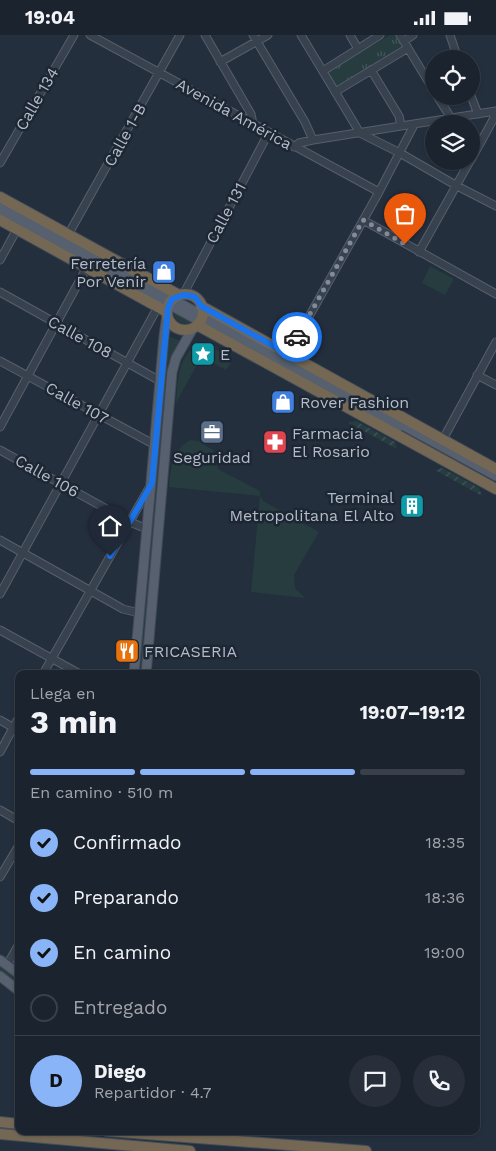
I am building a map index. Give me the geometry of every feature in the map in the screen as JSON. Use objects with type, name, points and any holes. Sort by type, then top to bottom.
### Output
[{"type":"highway","points":[[0,197],[68,235],[169,301]]},
{"type":"highway","points":[[0,220],[87,267],[169,301],[192,296],[196,298],[199,319]]},
{"type":"highway","points":[[169,301],[170,322],[175,327],[186,330],[199,319]]},
{"type":"highway","points":[[199,319],[288,354],[442,441],[496,469]]},
{"type":"highway","points":[[199,319],[496,489]]},
{"type":"highway","points":[[0,1122],[15,1124]]},
{"type":"highway","points":[[0,1134],[190,1151]]},
{"type":"highway","points":[[209,1135],[243,1146],[366,1151]]},
{"type":"main road","points":[[0,205],[199,319],[496,483]]},
{"type":"main road","points":[[0,213],[169,301]]},
{"type":"main road","points":[[134,670],[169,301]]},
{"type":"main road","points":[[146,670],[172,372],[176,358],[199,319]]},
{"type":"main road","points":[[199,319],[496,476]]},
{"type":"main road","points":[[153,460],[163,461]]},
{"type":"main road","points":[[3,962],[15,972]]},
{"type":"main road","points":[[0,976],[15,988]]},
{"type":"main road","points":[[165,1150],[166,1135]]},
{"type":"main road","points":[[178,1150],[180,1135]]},
{"type":"street","name":"Calle 134","points":[[0,163],[74,35]]},
{"type":"street","name":"Avenida América","points":[[90,35],[379,192]]},
{"type":"street","name":"Calle 1-B","points":[[68,235],[180,35]]},
{"type":"street","points":[[204,35],[252,115],[253,124]]},
{"type":"street","points":[[220,62],[254,38],[268,35]]},
{"type":"street","points":[[300,35],[360,133],[496,206]]},
{"type":"street","points":[[350,35],[358,49]]},
{"type":"street","points":[[322,71],[380,35]]},
{"type":"street","points":[[335,92],[371,70],[413,35]]},
{"type":"street","points":[[450,35],[455,50]]},
{"type":"street","points":[[254,38],[305,122],[313,140]]},
{"type":"street","points":[[404,41],[425,76]]},
{"type":"street","points":[[371,70],[398,117],[401,127]]},
{"type":"street","points":[[474,105],[478,115]]},
{"type":"street","points":[[480,115],[495,115],[480,144]]},
{"type":"street","points":[[294,147],[299,143],[313,140],[425,123]]},
{"type":"street","points":[[288,354],[379,192],[414,125]]},
{"type":"street","name":"Calle 131","points":[[0,594],[127,363],[169,301],[269,132]]},
{"type":"street","points":[[419,252],[466,170]]},
{"type":"street","points":[[363,220],[496,294]]},
{"type":"street","points":[[0,260],[17,229]]},
{"type":"street","points":[[0,427],[87,267]]},
{"type":"street","name":"Calle 108","points":[[0,292],[160,381]]},
{"type":"street","points":[[442,441],[496,342]]},
{"type":"street","name":"Calle 107","points":[[0,361],[155,445]]},
{"type":"street","points":[[477,375],[496,385]]},
{"type":"street","name":"Calle 106","points":[[0,451],[130,522],[147,529]]},
{"type":"street","points":[[45,670],[89,590],[152,483]]},
{"type":"street","points":[[0,540],[123,609],[139,613]]},
{"type":"street","points":[[0,630],[73,670]]},
{"type":"street","points":[[0,720],[15,728]]},
{"type":"street","points":[[0,752],[15,730]]},
{"type":"street","points":[[0,810],[15,819]]},
{"type":"street","points":[[0,877],[3,865],[15,850]]},
{"type":"street","points":[[3,962],[15,948]]},
{"type":"green space","points":[[390,35],[396,35],[403,47],[333,88],[324,74]]},
{"type":"green space","points":[[430,266],[454,279],[445,295],[422,283]]},
{"type":"green space","points":[[174,309],[194,320],[187,323],[180,322],[175,317]]},
{"type":"green space","points":[[167,336],[181,341],[171,361],[166,384],[142,670],[139,670]]},
{"type":"green space","points":[[200,345],[210,346],[233,359],[226,370],[201,357],[176,403],[178,378],[183,361],[192,349]]},
{"type":"green space","points":[[356,421],[395,442],[397,449],[349,423]]},
{"type":"green space","points":[[191,440],[198,441],[213,450],[218,469],[260,491],[260,496],[169,487],[170,474],[176,454],[185,443]]},
{"type":"green space","points":[[442,468],[479,488],[482,496],[435,470]]},
{"type":"green space","points":[[260,496],[263,501],[319,532],[294,575],[295,588],[305,598],[251,592]]},
{"type":"green space","points":[[0,964],[15,975],[15,983],[0,972]]},
{"type":"way so far","points":[[297,337],[363,220],[405,244]]},
{"type":"place","name":"Ferretería Por Venir","points":[[164,272]]},
{"type":"place","name":"E","points":[[203,354]]},
{"type":"place","name":"Rover Fashion","points":[[283,402]]},
{"type":"place","name":"Seguridad","points":[[212,432]]},
{"type":"place","name":"Farmacia El Rosario","points":[[275,442]]},
{"type":"place","name":"Terminal Metropolitana El Alto","points":[[412,506]]},
{"type":"place","name":"FRICASERIA","points":[[127,651]]},
{"type":"route","points":[[110,556],[152,483],[164,337],[168,308],[172,299],[179,295],[192,296],[196,298],[201,306],[288,354],[297,337]]}]
